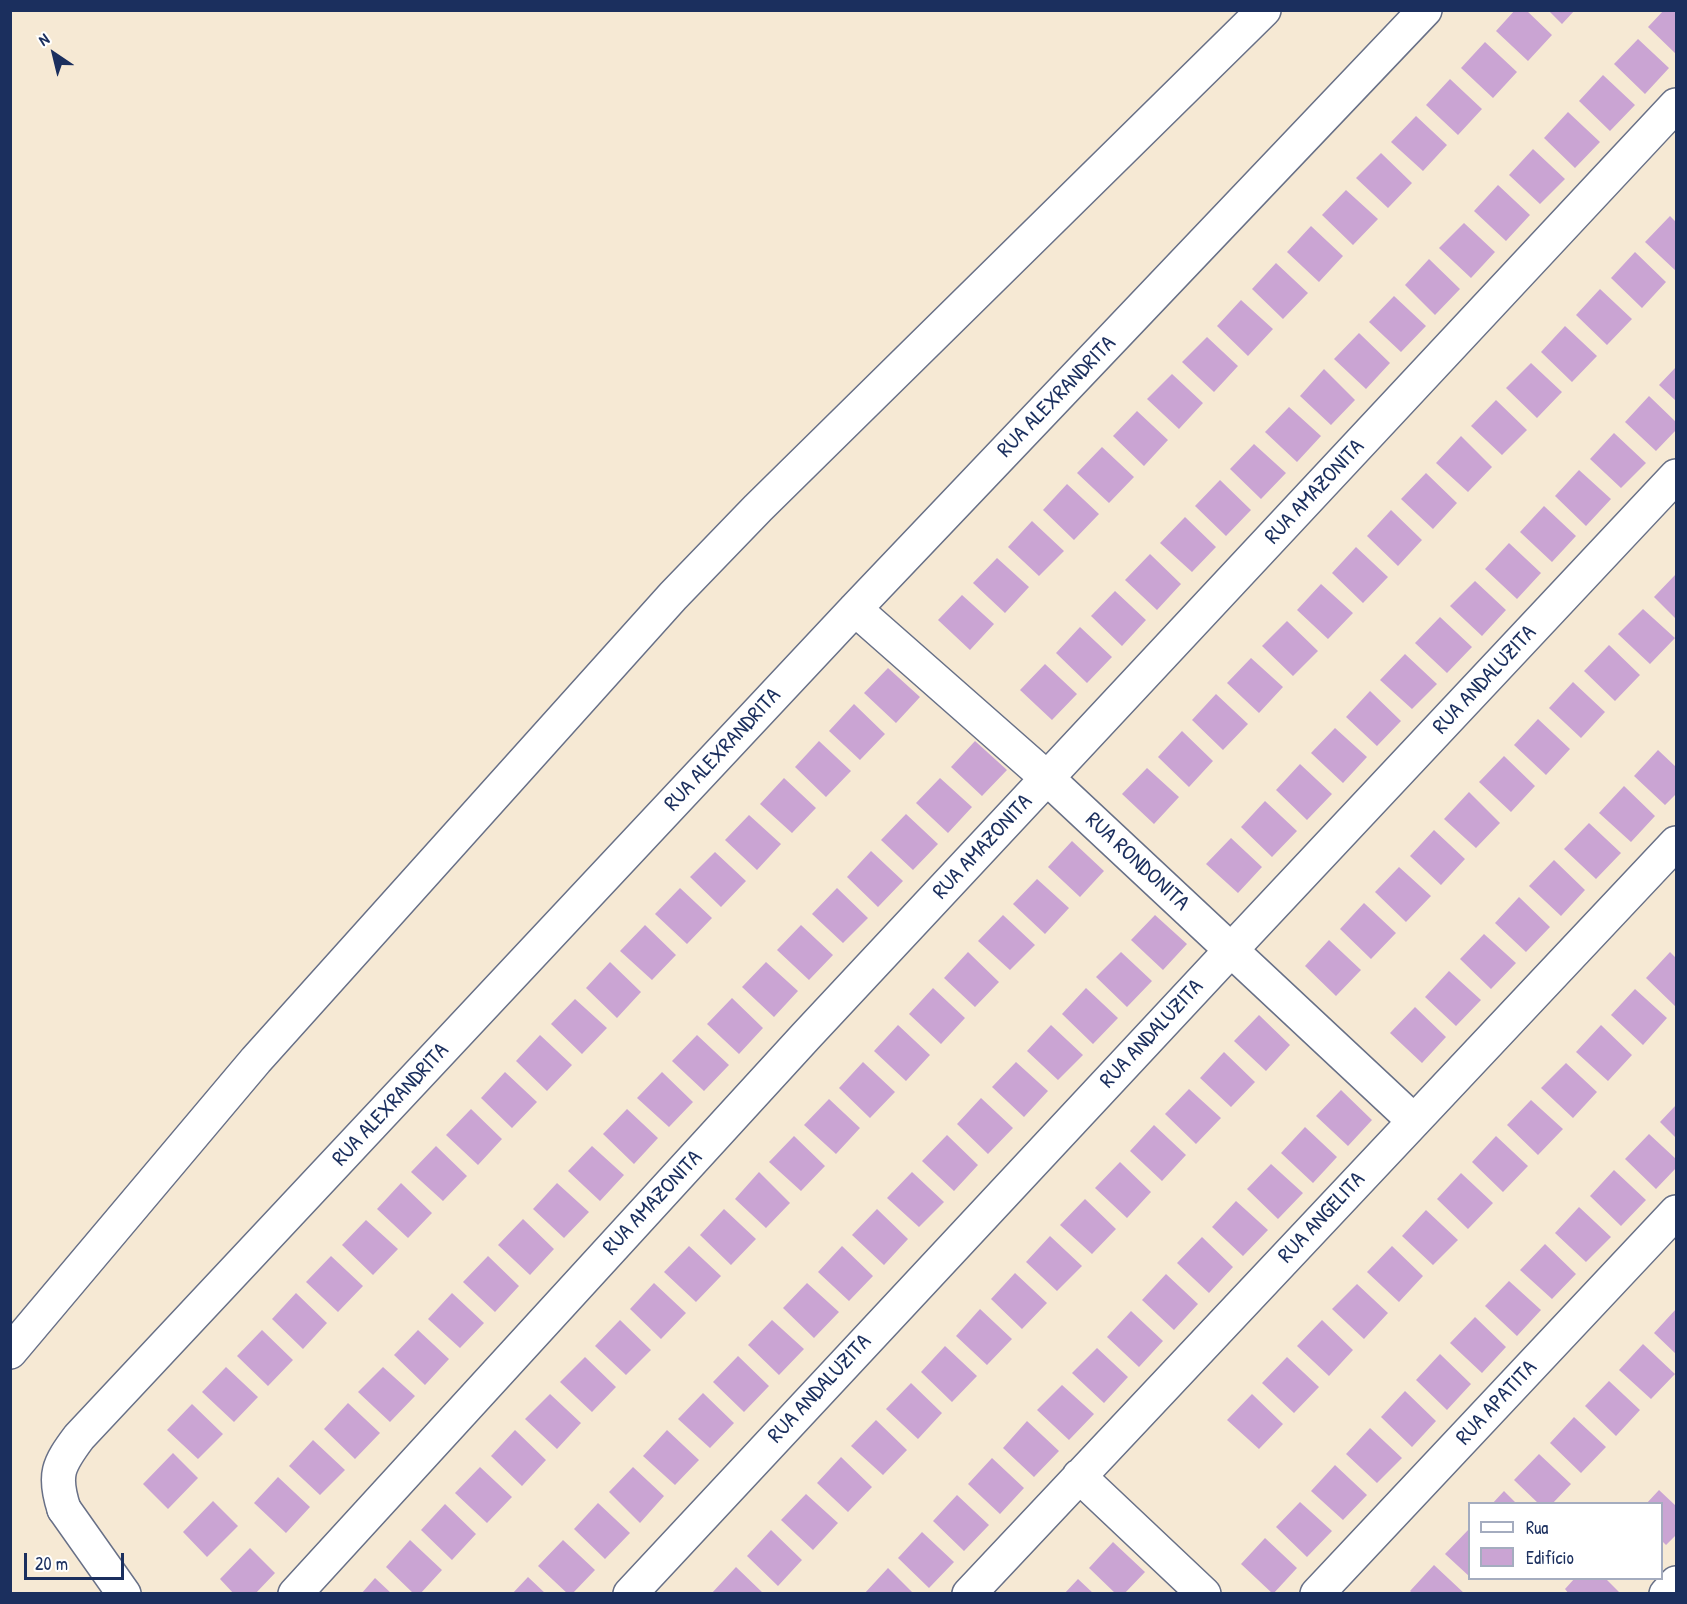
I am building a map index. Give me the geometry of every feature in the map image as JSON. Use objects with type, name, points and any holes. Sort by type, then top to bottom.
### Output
[{"type":"street","points":[[10,1352],[256,1060],[673,596],[758,508],[1264,10]]},
{"type":"street","name":"RUA ALEXRANDRITA","points":[[124,1593],[64,1509],[57,1487],[59,1471],[66,1455],[79,1437],[855,609],[1425,10]]},
{"type":"street","name":"RUA AMAZONITA","points":[[295,1593],[806,1036],[1677,105]]},
{"type":"street","name":"RUA ANDALUZITA","points":[[630,1593],[1677,476]]},
{"type":"street","name":"RUA RONDONITA","points":[[855,609],[1047,778],[1414,1121]]},
{"type":"street","name":"RUA ANGELITA","points":[[969,1593],[1677,843]]},
{"type":"street","name":"RUA APATITA","points":[[1317,1593],[1677,1212]]},
{"type":"street","points":[[1079,1476],[1204,1593]]},
{"type":"street","points":[[1666,1593],[1677,1583]]},
{"type":"building","points":[[1515,10],[1526,10],[1552,35],[1528,61],[1496,31]]},
{"type":"building","points":[[1548,10],[1575,10],[1562,24]]},
{"type":"building","points":[[1664,10],[1676,10],[1676,54],[1648,27]]},
{"type":"building","points":[[1638,39],[1669,68],[1645,94],[1614,64]]},
{"type":"building","points":[[1485,42],[1517,72],[1493,98],[1461,68]]},
{"type":"building","points":[[1603,75],[1635,105],[1610,131],[1579,101]]},
{"type":"building","points":[[1450,79],[1482,109],[1458,135],[1426,105]]},
{"type":"building","points":[[1568,112],[1600,142],[1575,168],[1544,138]]},
{"type":"building","points":[[1416,116],[1447,145],[1423,171],[1391,142]]},
{"type":"building","points":[[1533,149],[1565,179],[1540,204],[1509,175]]},
{"type":"building","points":[[1381,153],[1412,183],[1388,208],[1356,178]]},
{"type":"building","points":[[1498,185],[1530,215],[1506,241],[1474,211]]},
{"type":"building","points":[[1346,190],[1378,219],[1353,245],[1322,215]]},
{"type":"building","points":[[1670,216],[1676,222],[1676,271],[1645,242]]},
{"type":"building","points":[[1464,223],[1495,252],[1471,278],[1439,248]]},
{"type":"building","points":[[1311,226],[1343,256],[1319,282],[1287,252]]},
{"type":"building","points":[[1635,252],[1666,282],[1642,308],[1611,278]]},
{"type":"building","points":[[1429,259],[1460,289],[1435,315],[1405,285]]},
{"type":"building","points":[[1276,263],[1308,293],[1283,319],[1252,289]]},
{"type":"building","points":[[1600,289],[1632,319],[1607,345],[1576,315]]},
{"type":"building","points":[[1394,296],[1426,326],[1401,352],[1369,322]]},
{"type":"building","points":[[1241,300],[1273,329],[1248,356],[1217,326]]},
{"type":"building","points":[[1565,326],[1597,356],[1572,382],[1541,352]]},
{"type":"building","points":[[1359,333],[1390,363],[1366,389],[1334,359]]},
{"type":"building","points":[[1207,337],[1238,366],[1214,392],[1182,362]]},
{"type":"building","points":[[1531,363],[1562,392],[1537,418],[1506,388]]},
{"type":"building","points":[[1676,367],[1676,401],[1659,385]]},
{"type":"building","points":[[1324,369],[1355,400],[1331,425],[1300,396]]},
{"type":"building","points":[[1172,374],[1203,403],[1179,429],[1147,399]]},
{"type":"building","points":[[1649,396],[1676,422],[1676,430],[1656,451],[1625,422]]},
{"type":"building","points":[[1496,400],[1527,430],[1502,455],[1471,426]]},
{"type":"building","points":[[1289,407],[1321,436],[1297,462],[1265,432]]},
{"type":"building","points":[[1137,411],[1168,440],[1144,466],[1113,436]]},
{"type":"building","points":[[1614,433],[1646,463],[1621,488],[1590,459]]},
{"type":"building","points":[[1461,436],[1492,467],[1468,492],[1436,463]]},
{"type":"building","points":[[1254,444],[1286,473],[1261,499],[1230,469]]},
{"type":"building","points":[[1102,447],[1134,477],[1109,503],[1077,473]]},
{"type":"building","points":[[1579,470],[1611,499],[1586,526],[1555,496]]},
{"type":"building","points":[[1426,473],[1457,503],[1433,529],[1401,499]]},
{"type":"building","points":[[1220,480],[1251,510],[1226,536],[1195,506]]},
{"type":"building","points":[[1067,484],[1099,514],[1074,540],[1043,510]]},
{"type":"building","points":[[1544,506],[1576,536],[1552,562],[1520,532]]},
{"type":"building","points":[[1391,510],[1422,540],[1398,566],[1367,536]]},
{"type":"building","points":[[1185,517],[1216,547],[1192,572],[1160,543]]},
{"type":"building","points":[[1032,521],[1064,551],[1039,576],[1008,547]]},
{"type":"building","points":[[1509,543],[1541,573],[1517,599],[1485,569]]},
{"type":"building","points":[[1356,547],[1388,577],[1363,603],[1332,573]]},
{"type":"building","points":[[1150,554],[1181,584],[1157,610],[1125,580]]},
{"type":"building","points":[[997,558],[1029,587],[1005,613],[973,583]]},
{"type":"building","points":[[1676,574],[1676,619],[1654,597]]},
{"type":"building","points":[[1475,581],[1506,610],[1482,636],[1450,606]]},
{"type":"building","points":[[1321,584],[1353,613],[1328,639],[1297,610]]},
{"type":"building","points":[[1115,591],[1146,620],[1122,646],[1091,616]]},
{"type":"building","points":[[962,595],[994,624],[970,650],[938,620]]},
{"type":"building","points":[[1643,609],[1675,638],[1650,664],[1618,634]]},
{"type":"building","points":[[1440,617],[1472,647],[1447,673],[1415,643]]},
{"type":"building","points":[[1287,621],[1318,651],[1293,676],[1262,646]]},
{"type":"building","points":[[1080,627],[1112,657],[1087,683],[1056,653]]},
{"type":"building","points":[[1609,645],[1640,675],[1615,701],[1584,671]]},
{"type":"building","points":[[1405,654],[1437,684],[1412,709],[1380,680]]},
{"type":"building","points":[[1251,658],[1283,687],[1259,713],[1227,683]]},
{"type":"building","points":[[1045,664],[1077,694],[1052,720],[1020,690]]},
{"type":"building","points":[[888,668],[920,697],[896,723],[864,693]]},
{"type":"building","points":[[1573,682],[1605,712],[1581,738],[1549,708]]},
{"type":"building","points":[[1370,691],[1401,721],[1377,746],[1346,717]]},
{"type":"building","points":[[1216,694],[1248,724],[1223,750],[1192,720]]},
{"type":"building","points":[[854,704],[885,734],[860,760],[829,731]]},
{"type":"building","points":[[1538,719],[1570,749],[1546,775],[1514,745]]},
{"type":"building","points":[[1335,728],[1367,757],[1343,783],[1311,753]]},
{"type":"building","points":[[1182,731],[1213,761],[1189,787],[1158,757]]},
{"type":"building","points":[[819,741],[851,771],[826,797],[795,767]]},
{"type":"building","points":[[975,741],[1007,770],[982,796],[951,767]]},
{"type":"building","points":[[1658,750],[1676,767],[1676,794],[1665,805],[1634,776]]},
{"type":"building","points":[[1504,756],[1535,786],[1511,812],[1479,782]]},
{"type":"building","points":[[1300,764],[1332,794],[1307,820],[1276,790]]},
{"type":"building","points":[[1147,768],[1179,797],[1154,824],[1122,794]]},
{"type":"building","points":[[784,778],[816,808],[792,833],[760,804]]},
{"type":"building","points":[[940,778],[972,807],[948,833],[916,803]]},
{"type":"building","points":[[1624,786],[1655,816],[1631,842],[1599,813]]},
{"type":"building","points":[[1469,792],[1500,823],[1476,848],[1444,819]]},
{"type":"building","points":[[1265,801],[1297,831],[1272,857],[1241,827]]},
{"type":"building","points":[[906,814],[938,844],[913,870],[881,840]]},
{"type":"building","points":[[749,815],[781,844],[757,870],[725,840]]},
{"type":"building","points":[[1589,823],[1621,853],[1596,879],[1564,849]]},
{"type":"building","points":[[1434,830],[1465,859],[1441,885],[1410,856]]},
{"type":"building","points":[[1231,838],[1262,867],[1238,893],[1206,864]]},
{"type":"building","points":[[1072,841],[1104,871],[1080,897],[1048,867]]},
{"type":"building","points":[[871,851],[903,881],[878,907],[847,877]]},
{"type":"building","points":[[715,852],[746,881],[721,907],[690,877]]},
{"type":"building","points":[[1554,860],[1585,890],[1561,916],[1529,886]]},
{"type":"building","points":[[1399,867],[1431,896],[1406,922],[1375,892]]},
{"type":"building","points":[[1037,879],[1069,908],[1045,934],[1013,904]]},
{"type":"building","points":[[680,888],[712,918],[687,944],[655,914]]},
{"type":"building","points":[[837,888],[868,918],[843,943],[812,914]]},
{"type":"building","points":[[1519,897],[1550,927],[1526,952],[1495,923]]},
{"type":"building","points":[[1364,903],[1396,933],[1371,959],[1340,929]]},
{"type":"building","points":[[1003,915],[1035,945],[1010,970],[978,941]]},
{"type":"building","points":[[1155,915],[1187,944],[1163,970],[1131,940]]},
{"type":"building","points":[[645,925],[676,955],[652,980],[620,951]]},
{"type":"building","points":[[801,925],[833,955],[809,980],[777,950]]},
{"type":"building","points":[[1484,934],[1516,963],[1491,989],[1460,959]]},
{"type":"building","points":[[1329,940],[1361,970],[1336,996],[1305,966]]},
{"type":"building","points":[[968,952],[999,982],[975,1007],[944,978]]},
{"type":"building","points":[[1121,952],[1152,981],[1127,1007],[1096,977]]},
{"type":"building","points":[[1670,952],[1676,958],[1676,1007],[1646,978]]},
{"type":"building","points":[[610,962],[641,992],[617,1018],[586,988]]},
{"type":"building","points":[[766,962],[798,991],[774,1017],[742,987]]},
{"type":"building","points":[[1449,971],[1481,1000],[1456,1026],[1425,997]]},
{"type":"building","points":[[933,988],[965,1018],[941,1044],[909,1014]]},
{"type":"building","points":[[1086,988],[1118,1018],[1093,1044],[1062,1014]]},
{"type":"building","points":[[1635,989],[1667,1018],[1643,1045],[1611,1015]]},
{"type":"building","points":[[732,998],[763,1028],[739,1054],[707,1024]]},
{"type":"building","points":[[575,999],[607,1028],[582,1054],[551,1024]]},
{"type":"building","points":[[1415,1007],[1446,1037],[1422,1063],[1390,1033]]},
{"type":"building","points":[[1259,1015],[1290,1045],[1266,1071],[1234,1041]]},
{"type":"building","points":[[898,1025],[930,1055],[906,1081],[874,1051]]},
{"type":"building","points":[[1051,1025],[1083,1055],[1058,1080],[1027,1051]]},
{"type":"building","points":[[1601,1025],[1632,1055],[1608,1081],[1576,1052]]},
{"type":"building","points":[[540,1035],[572,1065],[547,1091],[516,1061]]},
{"type":"building","points":[[697,1035],[729,1065],[704,1091],[672,1061]]},
{"type":"building","points":[[1224,1052],[1255,1082],[1231,1107],[1200,1078]]},
{"type":"building","points":[[863,1062],[895,1092],[870,1118],[839,1088]]},
{"type":"building","points":[[1016,1062],[1048,1091],[1024,1117],[992,1087]]},
{"type":"building","points":[[1566,1063],[1597,1092],[1573,1118],[1541,1088]]},
{"type":"building","points":[[505,1072],[537,1102],[512,1128],[481,1098]]},
{"type":"building","points":[[662,1072],[693,1102],[669,1127],[637,1098]]},
{"type":"building","points":[[1189,1089],[1221,1118],[1196,1144],[1165,1114]]},
{"type":"building","points":[[1341,1090],[1372,1120],[1348,1146],[1316,1116]]},
{"type":"building","points":[[981,1098],[1013,1128],[988,1154],[957,1124]]},
{"type":"building","points":[[829,1099],[860,1128],[836,1154],[804,1125]]},
{"type":"building","points":[[1531,1100],[1563,1129],[1538,1155],[1507,1125]]},
{"type":"building","points":[[1676,1105],[1676,1138],[1660,1122]]},
{"type":"building","points":[[471,1109],[502,1139],[478,1165],[446,1135]]},
{"type":"building","points":[[627,1109],[658,1138],[634,1164],[603,1134]]},
{"type":"building","points":[[1154,1125],[1186,1155],[1162,1181],[1130,1151]]},
{"type":"building","points":[[1305,1127],[1337,1157],[1313,1183],[1281,1153]]},
{"type":"building","points":[[1649,1134],[1676,1159],[1676,1168],[1656,1189],[1625,1159]]},
{"type":"building","points":[[947,1135],[978,1165],[954,1191],[922,1161]]},
{"type":"building","points":[[794,1136],[825,1166],[801,1191],[769,1162]]},
{"type":"building","points":[[1496,1136],[1528,1166],[1503,1192],[1472,1162]]},
{"type":"building","points":[[436,1146],[467,1176],[443,1201],[411,1172]]},
{"type":"building","points":[[592,1146],[624,1175],[600,1201],[568,1171]]},
{"type":"building","points":[[1120,1162],[1151,1192],[1127,1218],[1095,1188]]},
{"type":"building","points":[[1271,1164],[1303,1193],[1278,1219],[1247,1189]]},
{"type":"building","points":[[1614,1170],[1646,1200],[1621,1226],[1590,1196]]},
{"type":"building","points":[[759,1172],[790,1203],[766,1228],[735,1199]]},
{"type":"building","points":[[912,1172],[944,1202],[919,1227],[887,1198]]},
{"type":"building","points":[[1461,1173],[1493,1203],[1468,1229],[1437,1199]]},
{"type":"building","points":[[401,1183],[432,1213],[408,1238],[377,1209]]},
{"type":"building","points":[[557,1183],[589,1212],[564,1238],[533,1209]]},
{"type":"building","points":[[1085,1199],[1116,1229],[1092,1254],[1060,1225]]},
{"type":"building","points":[[1236,1201],[1268,1230],[1243,1256],[1212,1227]]},
{"type":"building","points":[[1579,1207],[1611,1237],[1586,1262],[1555,1233]]},
{"type":"building","points":[[724,1209],[756,1239],[731,1265],[700,1235]]},
{"type":"building","points":[[877,1209],[908,1239],[884,1265],[852,1235]]},
{"type":"building","points":[[1426,1210],[1458,1240],[1433,1265],[1402,1236]]},
{"type":"building","points":[[523,1219],[554,1249],[530,1275],[498,1245]]},
{"type":"building","points":[[366,1220],[398,1249],[373,1275],[342,1245]]},
{"type":"building","points":[[1050,1236],[1082,1266],[1057,1291],[1026,1262]]},
{"type":"building","points":[[1202,1237],[1233,1267],[1209,1293],[1177,1263]]},
{"type":"building","points":[[1545,1244],[1576,1274],[1552,1299],[1520,1270]]},
{"type":"building","points":[[689,1246],[721,1276],[696,1302],[664,1272]]},
{"type":"building","points":[[842,1246],[873,1276],[849,1301],[818,1272]]},
{"type":"building","points":[[1392,1246],[1423,1276],[1399,1302],[1367,1272]]},
{"type":"building","points":[[331,1256],[363,1286],[338,1312],[306,1282]]},
{"type":"building","points":[[488,1256],[519,1286],[495,1312],[463,1282]]},
{"type":"building","points":[[1015,1273],[1047,1303],[1022,1329],[991,1299]]},
{"type":"building","points":[[1166,1274],[1198,1304],[1174,1330],[1142,1300]]},
{"type":"building","points":[[1509,1281],[1541,1310],[1517,1336],[1485,1306]]},
{"type":"building","points":[[654,1283],[686,1313],[661,1339],[630,1309]]},
{"type":"building","points":[[807,1283],[839,1312],[814,1338],[783,1308]]},
{"type":"building","points":[[1357,1284],[1388,1313],[1364,1339],[1332,1309]]},
{"type":"building","points":[[296,1293],[327,1323],[303,1349],[272,1319]]},
{"type":"building","points":[[452,1293],[484,1323],[460,1348],[428,1319]]},
{"type":"building","points":[[980,1309],[1012,1339],[987,1365],[956,1336]]},
{"type":"building","points":[[1676,1309],[1676,1354],[1654,1333]]},
{"type":"building","points":[[1131,1311],[1163,1341],[1139,1367],[1107,1337]]},
{"type":"building","points":[[1475,1317],[1506,1347],[1482,1373],[1450,1343]]},
{"type":"building","points":[[620,1320],[651,1350],[626,1375],[595,1346]]},
{"type":"building","points":[[772,1320],[804,1349],[779,1375],[748,1345]]},
{"type":"building","points":[[1322,1320],[1353,1350],[1329,1376],[1297,1346]]},
{"type":"building","points":[[262,1330],[293,1360],[268,1386],[237,1356]]},
{"type":"building","points":[[418,1330],[449,1359],[425,1385],[394,1355]]},
{"type":"building","points":[[1643,1344],[1675,1374],[1651,1399],[1619,1370]]},
{"type":"building","points":[[945,1346],[977,1376],[952,1402],[921,1372]]},
{"type":"building","points":[[1097,1348],[1128,1377],[1104,1403],[1072,1373]]},
{"type":"building","points":[[1440,1354],[1471,1384],[1447,1410],[1416,1380]]},
{"type":"building","points":[[738,1356],[769,1386],[744,1412],[713,1382]]},
{"type":"building","points":[[585,1357],[616,1387],[592,1412],[560,1382]]},
{"type":"building","points":[[1287,1357],[1319,1387],[1294,1413],[1262,1383]]},
{"type":"building","points":[[226,1367],[258,1397],[234,1422],[202,1392]]},
{"type":"building","points":[[383,1367],[415,1396],[390,1422],[358,1392]]},
{"type":"building","points":[[1609,1381],[1640,1410],[1616,1436],[1585,1406]]},
{"type":"building","points":[[911,1383],[942,1413],[918,1439],[886,1409]]},
{"type":"building","points":[[1062,1385],[1094,1414],[1069,1440],[1037,1410]]},
{"type":"building","points":[[1405,1391],[1436,1421],[1412,1447],[1381,1417]]},
{"type":"building","points":[[703,1393],[734,1423],[710,1448],[678,1419]]},
{"type":"building","points":[[550,1394],[581,1423],[557,1449],[525,1419]]},
{"type":"building","points":[[1252,1394],[1283,1424],[1259,1449],[1227,1420]]},
{"type":"building","points":[[348,1403],[380,1433],[355,1459],[324,1429]]},
{"type":"building","points":[[192,1404],[223,1434],[198,1459],[167,1430]]},
{"type":"building","points":[[1574,1417],[1606,1447],[1581,1473],[1550,1443]]},
{"type":"building","points":[[876,1420],[907,1450],[883,1475],[851,1446]]},
{"type":"building","points":[[1027,1421],[1059,1451],[1034,1477],[1003,1448]]},
{"type":"building","points":[[1370,1428],[1402,1458],[1377,1483],[1346,1454]]},
{"type":"building","points":[[515,1430],[546,1460],[522,1486],[491,1456]]},
{"type":"building","points":[[667,1430],[699,1460],[675,1485],[643,1456]]},
{"type":"building","points":[[313,1440],[345,1470],[320,1495],[289,1466]]},
{"type":"building","points":[[173,1453],[198,1478],[168,1509],[143,1484]]},
{"type":"building","points":[[1539,1454],[1571,1484],[1554,1502],[1537,1502],[1514,1480]]},
{"type":"building","points":[[841,1457],[872,1487],[848,1512],[817,1483]]},
{"type":"building","points":[[992,1458],[1024,1488],[1000,1514],[968,1484]]},
{"type":"building","points":[[1335,1465],[1367,1495],[1343,1520],[1311,1491]]},
{"type":"building","points":[[480,1467],[512,1497],[487,1523],[455,1493]]},
{"type":"building","points":[[633,1467],[664,1496],[640,1523],[609,1492]]},
{"type":"building","points":[[278,1477],[310,1507],[286,1533],[254,1503]]},
{"type":"building","points":[[1659,1490],[1676,1506],[1676,1535],[1666,1545],[1663,1542],[1663,1502],[1648,1502]]},
{"type":"building","points":[[1504,1491],[1515,1502],[1494,1502]]},
{"type":"building","points":[[806,1494],[838,1523],[813,1550],[781,1520]]},
{"type":"building","points":[[957,1495],[989,1525],[964,1551],[933,1521]]},
{"type":"building","points":[[213,1501],[238,1526],[207,1557],[183,1532]]},
{"type":"building","points":[[1300,1502],[1332,1531],[1307,1557],[1276,1527]]},
{"type":"building","points":[[598,1503],[630,1533],[605,1559],[574,1529]]},
{"type":"building","points":[[445,1504],[476,1534],[452,1560],[421,1530]]},
{"type":"building","points":[[771,1530],[802,1560],[778,1586],[747,1556]]},
{"type":"building","points":[[1468,1530],[1468,1575],[1445,1554]]},
{"type":"building","points":[[922,1532],[954,1562],[929,1588],[898,1558]]},
{"type":"building","points":[[1265,1538],[1297,1568],[1273,1594],[1241,1564]]},
{"type":"building","points":[[410,1540],[442,1570],[420,1594],[414,1594],[386,1567]]},
{"type":"building","points":[[563,1540],[595,1570],[572,1594],[568,1594],[538,1566]]},
{"type":"building","points":[[1113,1542],[1145,1572],[1124,1594],[1116,1594],[1089,1568]]},
{"type":"building","points":[[250,1548],[275,1573],[255,1594],[234,1594],[220,1579]]},
{"type":"building","points":[[1434,1565],[1465,1594],[1413,1594],[1410,1591]]},
{"type":"building","points":[[736,1567],[764,1594],[711,1594]]},
{"type":"building","points":[[888,1568],[914,1594],[864,1594]]},
{"type":"building","points":[[528,1577],[546,1594],[512,1594]]},
{"type":"building","points":[[375,1578],[392,1594],[361,1594]]},
{"type":"building","points":[[1078,1579],[1094,1594],[1064,1594]]},
{"type":"building","points":[[1573,1580],[1607,1580],[1621,1594],[1569,1594],[1565,1589]]}]
